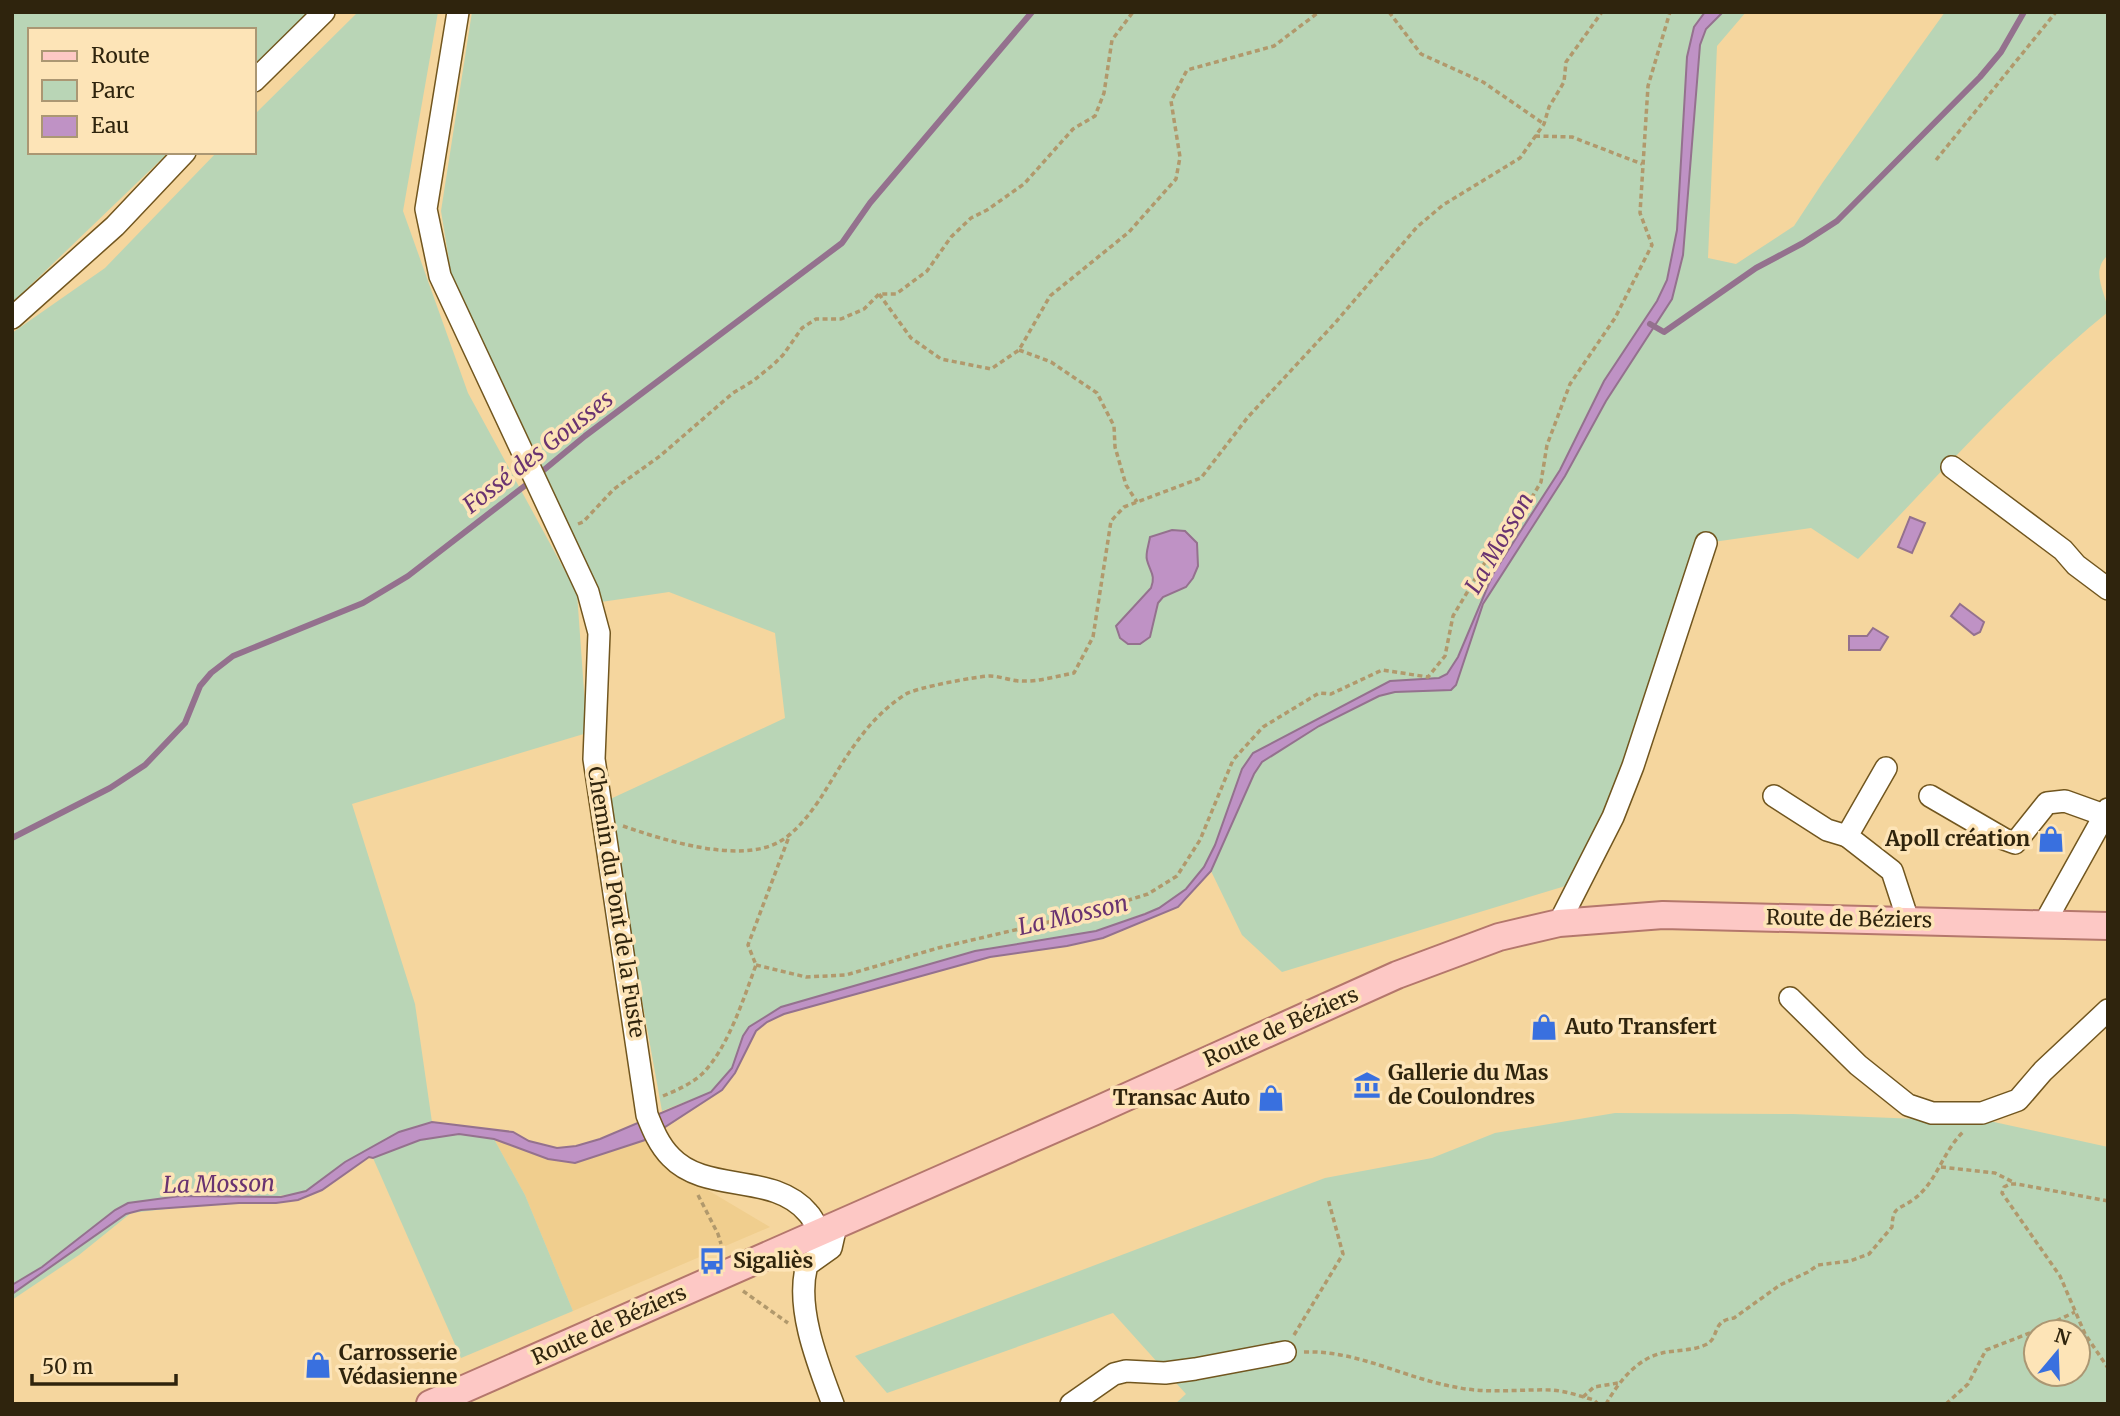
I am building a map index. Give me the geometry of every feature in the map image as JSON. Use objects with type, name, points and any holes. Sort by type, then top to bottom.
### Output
[{"type":"main road","name":"Route de Béziers","points":[[430,1404],[1397,975],[1499,937],[1559,923],[1663,915],[2044,924],[2107,932]]},
{"type":"street","points":[[256,78],[324,12]]},
{"type":"street","name":"Chemin du Pont de la Fuste","points":[[458,12],[426,209],[440,276],[588,592],[598,633],[594,759],[647,1110],[657,1139],[671,1158],[689,1171]]},
{"type":"street","points":[[12,317],[115,226],[183,154]]},
{"type":"street","points":[[1952,467],[2063,550],[2076,565],[2108,589]]},
{"type":"street","points":[[1559,923],[1618,804],[1706,543]]},
{"type":"street","points":[[1847,836],[1886,768]]},
{"type":"street","points":[[1774,796],[1827,830],[1847,836],[1892,871],[1908,920]]},
{"type":"street","points":[[1930,796],[2015,843],[2047,803],[2065,801],[2106,812],[2044,924]]},
{"type":"street","points":[[1790,998],[1858,1065],[1908,1105],[1932,1113],[1982,1113],[2018,1100],[2043,1071],[2108,1010]]},
{"type":"street","points":[[689,1171],[767,1189],[790,1200],[828,1229],[831,1248],[807,1265],[803,1297],[811,1337],[832,1404]]},
{"type":"street","points":[[1071,1404],[1114,1374],[1126,1371],[1165,1373],[1284,1352]]},
{"type":"path","points":[[561,532],[583,522],[614,489],[660,456],[733,393],[754,381],[783,355],[802,328],[816,319],[841,319],[864,309],[879,294],[896,294],[927,271],[951,237],[971,218],[1024,184],[1073,129],[1095,116],[1104,93],[1112,40],[1133,12]]},
{"type":"path","points":[[879,294],[911,338],[941,359],[991,369],[1019,349],[1050,296],[1129,232],[1176,179],[1180,157],[1171,101],[1188,70],[1274,46],[1319,12]]},
{"type":"path","points":[[1389,12],[1421,54],[1483,82],[1544,124]]},
{"type":"path","points":[[601,818],[655,837],[712,850],[748,850],[777,843],[790,833],[823,795],[850,749],[880,715],[908,692],[989,676],[1023,681],[1074,673],[1093,637],[1111,521],[1124,507],[1201,478],[1248,416],[1335,323],[1417,227],[1443,205],[1520,159],[1544,124],[1549,107],[1564,82],[1566,62],[1602,12]]},
{"type":"path","points":[[756,965],[806,977],[846,975],[938,948],[1087,913],[1148,894],[1177,876],[1200,840],[1233,760],[1263,727],[1319,693],[1331,694],[1382,670],[1428,677],[1445,656],[1453,616],[1499,539],[1520,517],[1541,482],[1548,445],[1570,384],[1615,318],[1652,245],[1640,213],[1647,86],[1670,12]]},
{"type":"path","points":[[1936,160],[2056,12]]},
{"type":"path","points":[[1535,136],[1572,137],[1642,164]]},
{"type":"path","points":[[1019,349],[1051,362],[1097,393],[1114,426],[1115,447],[1126,485],[1137,502]]},
{"type":"path","points":[[647,1110],[701,1074],[713,1060],[736,1018],[756,965],[748,946],[790,833]]},
{"type":"path","points":[[1606,1404],[1618,1382],[1643,1362],[1659,1353],[1704,1346],[1713,1340],[1717,1325],[1726,1318],[1734,1318],[1780,1285],[1818,1265],[1843,1262],[1869,1254],[1892,1227],[1892,1215],[1898,1208],[1915,1199],[1941,1167],[1950,1145],[1982,1113]]},
{"type":"path","points":[[1941,1167],[1995,1174],[2017,1184],[2108,1201]]},
{"type":"path","points":[[689,1171],[691,1182],[721,1244]]},
{"type":"path","points":[[2017,1184],[2004,1187],[2002,1193],[2005,1200],[2060,1276],[2085,1334],[2108,1368]]},
{"type":"path","points":[[1284,1352],[1343,1254],[1328,1199]]},
{"type":"path","points":[[739,1286],[746,1294],[811,1337]]},
{"type":"path","points":[[1946,1404],[1968,1384],[1986,1350],[2035,1331],[2075,1311]]},
{"type":"path","points":[[1284,1352],[1323,1351],[1356,1357],[1456,1388],[1555,1390],[1594,1400],[1598,1404]]},
{"type":"path","points":[[1583,1397],[1594,1387],[1618,1382]]},
{"type":"shaded area","points":[[494,1139],[548,1159],[645,1140],[669,1167],[770,1227],[573,1311],[525,1195]]},
{"type":"green space","points":[[12,12],[315,12],[256,69],[256,28],[28,28],[28,154],[167,154],[12,303]]},
{"type":"green space","points":[[358,12],[438,12],[403,211],[468,393],[577,593],[587,733],[352,804],[415,1004],[432,1122],[416,1126],[313,1192],[131,1213],[79,1255],[12,1300],[12,333],[105,268],[215,154],[256,154],[256,113]]},
{"type":"green space","points":[[472,12],[1705,12],[1694,27],[1687,57],[1677,230],[1667,280],[1657,301],[1604,381],[1560,470],[1493,574],[1458,657],[1447,674],[1439,678],[1390,681],[1253,753],[1242,769],[1215,845],[1204,867],[1186,889],[1159,908],[1096,931],[975,951],[781,1007],[749,1027],[732,1068],[711,1092],[662,1111],[606,801],[785,718],[775,633],[669,592],[601,602],[532,445],[452,279],[441,211]]},
{"type":"green space","points":[[1723,12],[1746,12],[1717,46],[1708,258],[1736,264],[1794,226],[1945,12],[2108,12],[2108,255],[2099,276],[2108,312],[2011,400],[1858,559],[1811,528],[1706,543],[1608,814],[1572,884],[1282,972],[1242,935],[1211,871],[1254,774],[1262,762],[1319,726],[1379,696],[1395,692],[1451,690],[1479,614],[1493,587],[1565,476],[1606,401],[1672,299],[1683,258],[1700,45],[1706,29]]},
{"type":"green space","points":[[1615,1113],[1793,1114],[1994,1122],[2108,1147],[2108,1404],[1175,1404],[1186,1394],[1113,1313],[887,1393],[855,1356],[1325,1178],[1432,1158],[1495,1133]]},
{"type":"green space","points":[[459,1134],[494,1139],[525,1195],[573,1311],[461,1358],[373,1158],[420,1140]]},
{"type":"water","points":[[1705,12],[1723,12],[1706,29],[1700,45],[1683,255],[1672,299],[1606,401],[1565,476],[1483,604],[1456,685],[1451,690],[1395,692],[1379,696],[1319,726],[1262,762],[1254,774],[1211,871],[1178,907],[1103,938],[990,957],[784,1014],[756,1031],[735,1073],[722,1090],[645,1140],[575,1163],[548,1159],[494,1139],[459,1134],[420,1140],[373,1158],[369,1157],[322,1190],[298,1200],[141,1210],[126,1214],[12,1294],[12,1285],[42,1267],[115,1210],[128,1203],[180,1196],[281,1197],[306,1191],[345,1162],[399,1132],[432,1122],[513,1132],[529,1141],[557,1148],[600,1139],[711,1092],[732,1068],[749,1027],[781,1007],[975,951],[1096,931],[1159,908],[1186,889],[1204,867],[1215,845],[1242,769],[1253,753],[1390,681],[1439,678],[1447,674],[1458,657],[1493,574],[1560,470],[1604,381],[1657,301],[1667,280],[1677,230],[1687,57],[1694,27]]},
{"type":"water","points":[[1910,517],[1925,523],[1912,553],[1898,547]]},
{"type":"water","points":[[1172,530],[1185,531],[1197,543],[1198,566],[1186,587],[1163,597],[1158,603],[1150,637],[1140,644],[1128,644],[1120,638],[1116,626],[1151,588],[1153,577],[1147,558],[1150,537]]},
{"type":"water","points":[[1960,604],[1984,622],[1980,632],[1974,635],[1951,616]]},
{"type":"water","points":[[1873,628],[1888,637],[1880,650],[1849,650],[1849,636],[1867,636]]},
{"type":"waterway","name":"Fossé des Gousses","points":[[539,474],[585,436],[842,243],[870,203],[1032,12]]},
{"type":"waterway","points":[[1650,324],[1664,332],[1756,268],[1837,221],[1980,77],[2001,52],[2024,12]]},
{"type":"waterway","name":"Fossé des Gousses","points":[[12,838],[110,788],[145,765],[185,723],[200,686],[211,673],[233,656],[363,603],[408,576],[531,481]]},
{"type":"place","name":"Apoll création","points":[[2051,839]]},
{"type":"place","name":"Auto Transfert","points":[[1544,1027]]},
{"type":"place","name":"Gallerie du Mas de Coulondres","points":[[1367,1085]]},
{"type":"place","name":"Transac Auto","points":[[1271,1098]]},
{"type":"place","name":"Sigaliès","points":[[712,1261]]},
{"type":"place","name":"Carrosserie Védasienne","points":[[318,1365]]},
{"type":"water label","name":"La Mosson","points":[[1499,543]]},
{"type":"water label","name":"La Mosson","points":[[1073,915]]},
{"type":"water label","name":"La Mosson","points":[[219,1184]]}]
